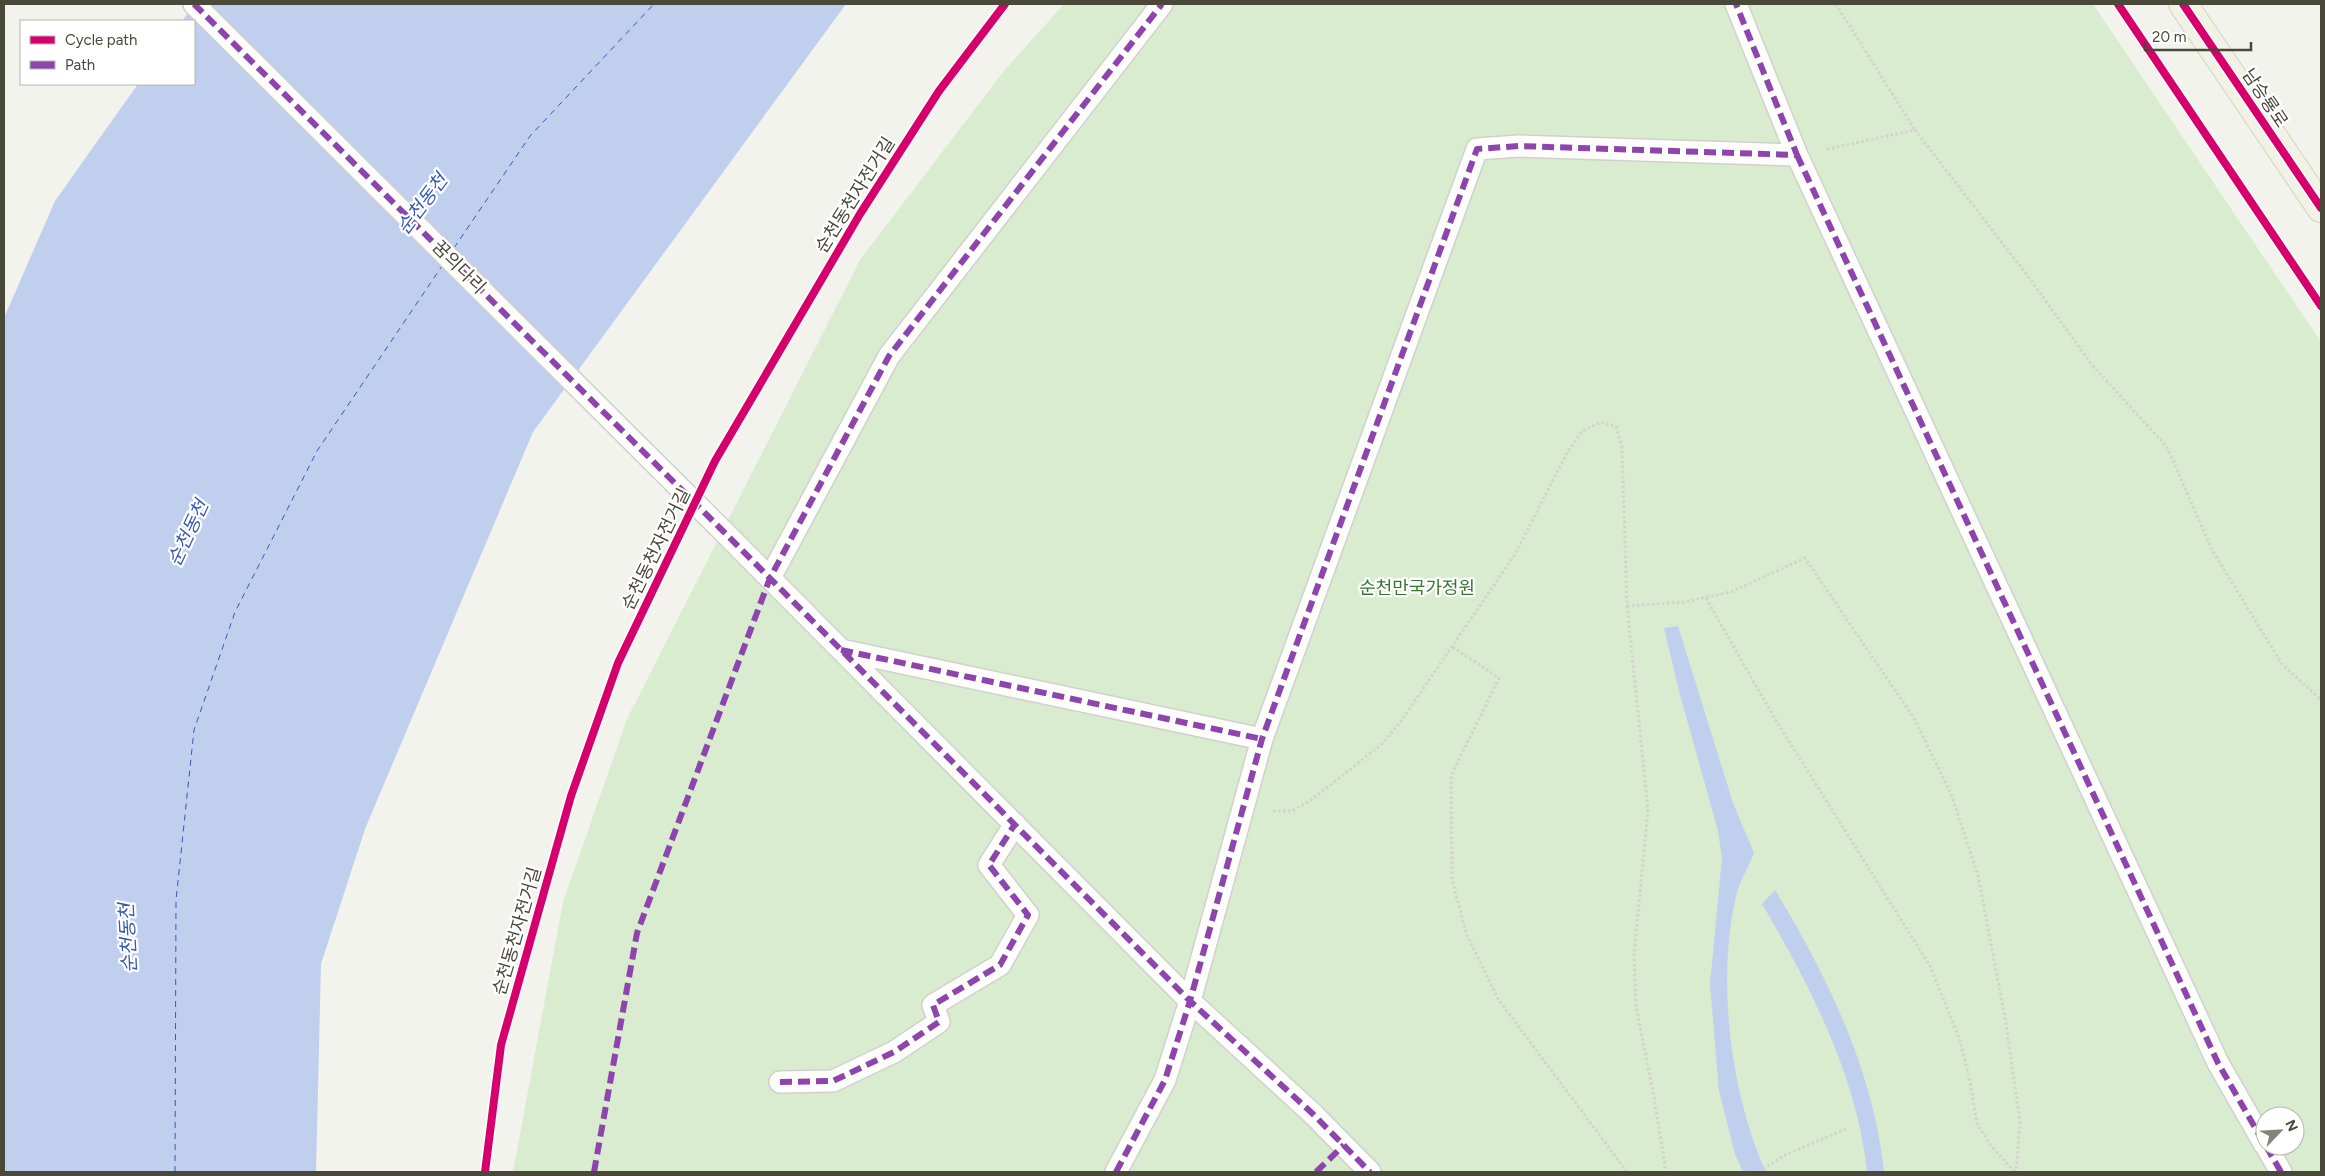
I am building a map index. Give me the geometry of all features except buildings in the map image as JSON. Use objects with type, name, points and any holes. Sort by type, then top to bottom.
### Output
[{"type":"main road","name":"남승룡로","points":[[2183,4],[2321,208]]},
{"type":"street","name":"꿈의다리","points":[[194,4],[770,578],[1190,1001],[1314,1115],[1370,1172]]},
{"type":"street","points":[[770,578],[889,356],[1162,4]]},
{"type":"street","points":[[1736,4],[1797,155],[2218,1063],[2255,1128]]},
{"type":"street","points":[[1116,1172],[1165,1080],[1190,1001],[1245,808],[1262,739],[1477,149],[1519,146],[1797,155]]},
{"type":"street","points":[[841,650],[1262,739]]},
{"type":"street","points":[[780,1082],[833,1081],[894,1052],[939,1022],[932,1005],[1000,964],[1028,915],[989,865],[1015,824]]},
{"type":"street","points":[[2272,1156],[2281,1172]]},
{"type":"path","points":[[1836,4],[1915,130],[2027,275],[2092,365],[2167,447],[2212,550],[2282,664],[2321,700]]},
{"type":"path","points":[[1797,155],[1915,130]]},
{"type":"path","points":[[1245,808],[1292,811],[1311,800],[1381,745],[1399,724],[1514,556],[1567,453],[1582,431],[1601,422],[1616,427],[1622,448],[1628,606],[1648,810],[1634,956],[1636,1006],[1654,1097],[1666,1172]]},
{"type":"path","points":[[1628,606],[1684,602],[1731,592],[1805,558],[1914,718],[1951,794],[1978,875],[2005,1018],[2020,1121],[2016,1172]]},
{"type":"path","points":[[1706,598],[1775,719],[1930,966],[1960,1040],[1970,1081],[1977,1124],[1991,1146],[2016,1172]]},
{"type":"path","points":[[1453,647],[1500,678],[1451,776],[1452,879],[1466,933],[1498,999],[1627,1172]]},
{"type":"path","points":[[1759,1172],[1785,1156],[1848,1128]]},
{"type":"green space","name":"순천만국가정원","points":[[1064,4],[2093,4],[2321,342],[2321,1172],[513,1172],[563,902],[627,719],[860,260],[1003,72]]},
{"type":"water","name":"순천동천","points":[[195,4],[846,4],[533,432],[365,829],[321,964],[316,1172],[4,1172],[4,318],[55,201],[137,85],[195,85],[195,20],[183,20]]},
{"type":"water","points":[[1678,626],[1733,803],[1754,853],[1737,892],[1731,925],[1727,997],[1735,1071],[1743,1107],[1766,1172],[1743,1172],[1735,1154],[1719,1091],[1710,984],[1722,858],[1718,831],[1679,691],[1664,628]]},
{"type":"water","points":[[1775,890],[1830,990],[1859,1061],[1879,1135],[1884,1172],[1867,1172],[1862,1137],[1853,1102],[1829,1033],[1797,966],[1762,904]]},
{"type":"ferry route","points":[[454,248],[530,136],[654,4]]},
{"type":"ferry route","points":[[175,1172],[176,900],[194,730],[235,612],[317,451],[442,266]]},
{"type":"marked path","points":[[194,4],[723,531],[1190,1001],[1314,1115],[1370,1172]]},
{"type":"marked path","points":[[594,1172],[637,933],[770,578],[889,356],[1162,4]]},
{"type":"marked path","points":[[1116,1172],[1165,1080],[1190,1001],[1262,739],[1477,149],[1519,146],[1797,155],[1736,4]]},
{"type":"marked path","points":[[1797,155],[2218,1063],[2255,1128]]},
{"type":"marked path","points":[[841,650],[1262,739]]},
{"type":"marked path","points":[[780,1082],[833,1081],[894,1052],[939,1022],[933,1005],[1000,965],[1028,915],[989,865],[1015,824]]},
{"type":"marked path","points":[[1316,1172],[1344,1145]]},
{"type":"marked path","points":[[2272,1156],[2281,1172]]},
{"type":"cycle path","name":"순천동천자전거길","points":[[485,1172],[501,1045],[571,796],[618,663],[715,461],[860,214],[939,91],[1005,4]]},
{"type":"cycle path","points":[[2118,4],[2321,306]]},
{"type":"cycle path","points":[[2183,4],[2321,208]]}]
